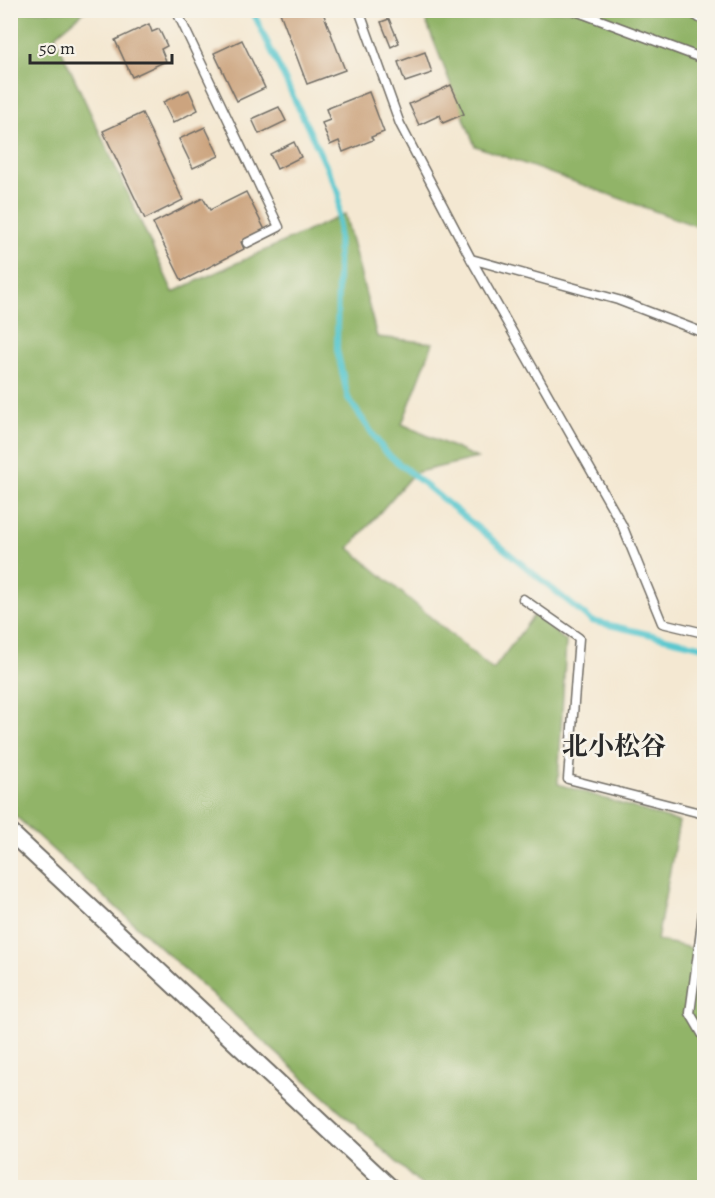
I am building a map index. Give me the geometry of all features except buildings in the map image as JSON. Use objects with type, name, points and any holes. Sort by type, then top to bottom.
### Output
[{"type":"street","points":[[10,832],[391,1188]]},
{"type":"lane","points":[[177,10],[279,227],[247,243]]},
{"type":"lane","points":[[359,10],[400,123],[471,260],[622,525],[662,623],[705,633]]},
{"type":"lane","points":[[573,10],[705,59]]},
{"type":"lane","points":[[687,10],[705,21]]},
{"type":"lane","points":[[471,260],[618,300],[705,333]]},
{"type":"lane","points":[[524,599],[579,638],[568,779],[705,814]]},
{"type":"lane","points":[[705,902],[702,939],[690,1013],[705,1037]]},
{"type":"green space","points":[[10,11],[85,11],[55,36],[173,292],[345,214],[377,337],[433,343],[402,424],[477,458],[414,473],[349,548],[493,670],[534,615],[566,641],[558,784],[679,822],[657,940],[704,951],[704,1187],[424,1187],[11,812]]},
{"type":"green space","points":[[422,11],[704,11],[704,229],[475,146]]},
{"type":"waterway","points":[[252,10],[339,193],[337,350],[348,398],[385,452],[592,621],[704,647]]},
{"type":"district","name":"北小松谷","points":[[614,746]]}]
